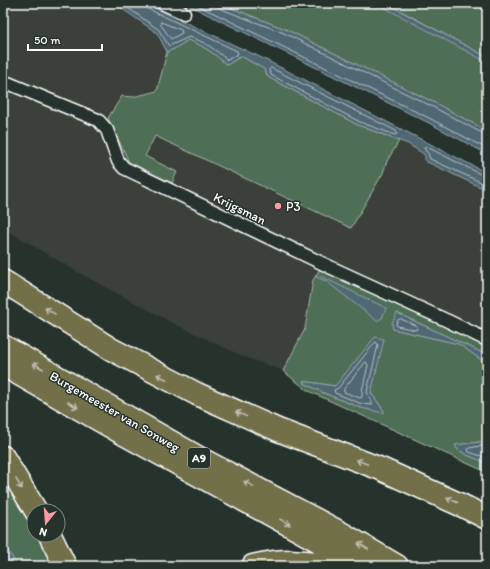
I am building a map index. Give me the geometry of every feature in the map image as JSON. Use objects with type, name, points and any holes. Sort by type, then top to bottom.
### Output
[{"type":"highway","points":[[3,281],[111,349],[197,394],[278,430],[382,469],[487,518]]},
{"type":"highway","name":"Burgemeester van Sonweg","points":[[3,346],[201,459],[341,533],[397,566]]},
{"type":"highway","name":"Burgemeester van Sonweg","points":[[3,365],[122,433],[364,566]]},
{"type":"highway","points":[[3,458],[31,503]]},
{"type":"highway","points":[[54,543],[65,566]]},
{"type":"highway","points":[[253,566],[293,560],[333,566]]},
{"type":"street","points":[[162,3],[184,13]]},
{"type":"street","name":"Krijgsman","points":[[3,80],[98,120],[107,130],[118,161],[124,168],[332,268],[448,320],[487,340]]},
{"type":"shaded area","points":[[3,3],[133,3],[487,179],[487,388],[288,372],[242,356],[173,323],[83,275],[3,228]]},
{"type":"green space","points":[[218,3],[380,3],[487,60],[487,131],[435,103],[285,29]]},
{"type":"green space","points":[[386,3],[487,3],[487,57]]},
{"type":"green space","points":[[188,40],[209,51],[227,65],[241,56],[264,69],[268,77],[358,125],[399,141],[387,161],[383,173],[351,228],[155,136],[145,156],[177,172],[172,183],[129,162],[108,118],[122,96],[133,97],[157,91],[167,52]]},
{"type":"green space","points":[[320,269],[487,345],[487,355],[397,313],[393,329],[459,344],[487,364],[487,441],[456,445],[457,449],[467,455],[487,463],[487,471],[484,471],[317,395],[307,390],[283,371],[305,329],[313,280]],"holes":[[[383,339],[371,393],[384,411],[361,408],[324,393],[304,383],[303,381],[335,386]]]},
{"type":"green space","points":[[3,473],[26,511],[26,543],[45,543],[56,566],[17,566],[3,542]]},
{"type":"water","points":[[114,3],[144,3],[262,58],[487,173],[487,189],[425,161],[425,155],[408,144],[358,125],[268,77],[264,69],[241,56],[227,65],[209,51],[188,40],[167,52],[157,33]]},
{"type":"water","points":[[184,3],[218,3],[285,29],[435,103],[487,131],[487,154],[427,122]]},
{"type":"water","points":[[376,3],[385,3],[487,57],[487,62]]},
{"type":"water","points":[[318,275],[386,308],[382,318],[377,321],[326,281],[316,277]]},
{"type":"water","points":[[397,313],[487,355],[487,364],[459,344],[393,329],[392,323]]},
{"type":"water","points":[[375,337],[384,339],[371,393],[384,413],[361,408],[304,383],[303,381],[335,386]]},
{"type":"water","points":[[487,441],[487,463],[467,455],[457,449],[455,445]]},
{"type":"water","points":[[3,542],[17,566],[9,566],[3,555]]},
{"type":"place","name":"P3","points":[[278,206]]}]
